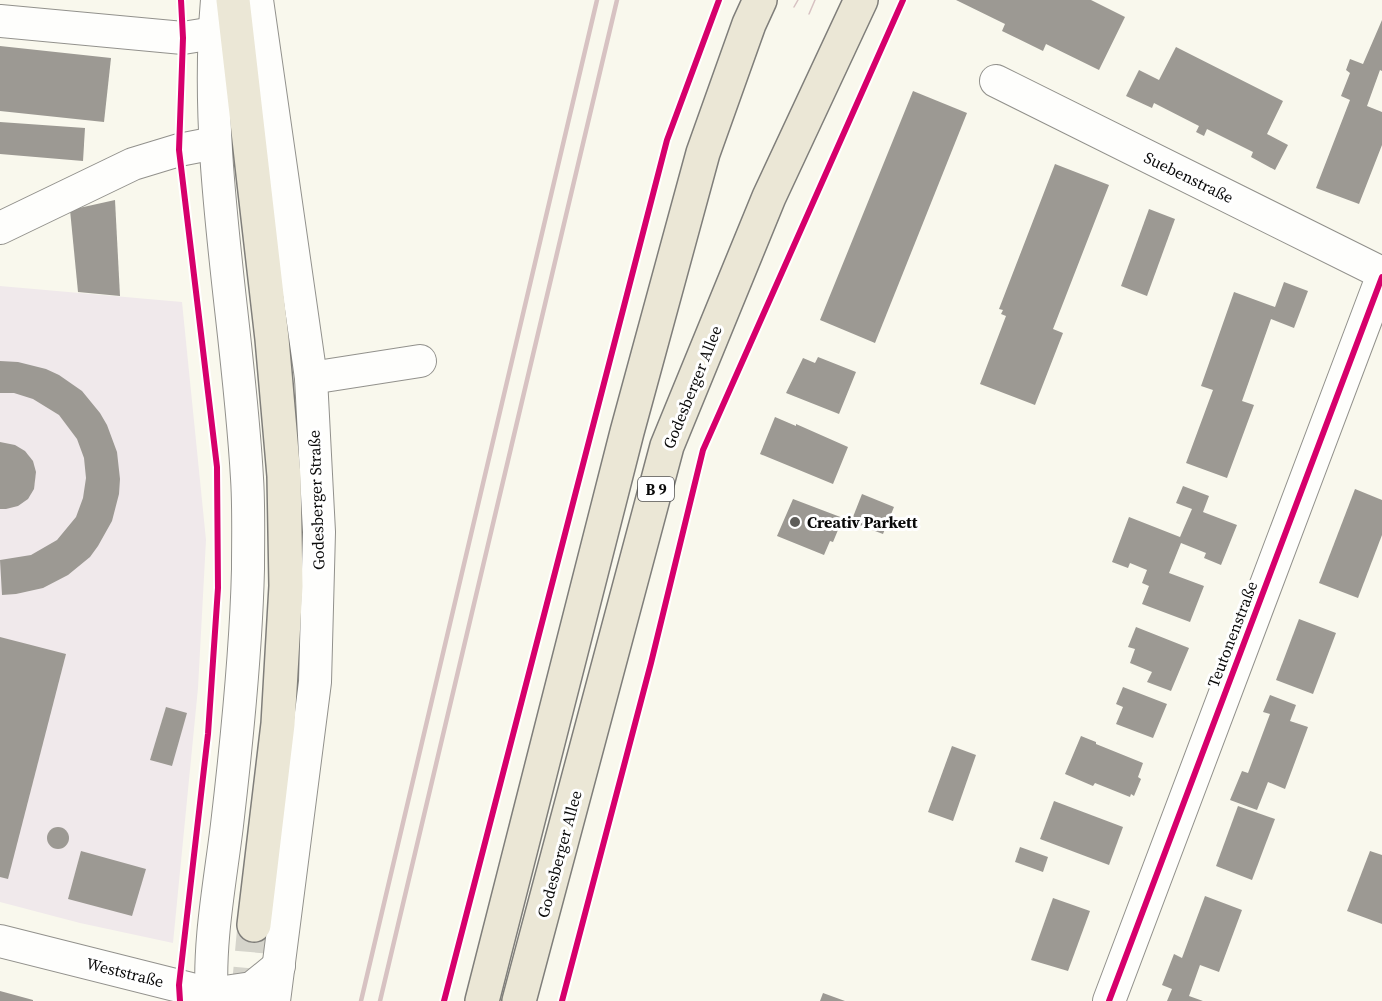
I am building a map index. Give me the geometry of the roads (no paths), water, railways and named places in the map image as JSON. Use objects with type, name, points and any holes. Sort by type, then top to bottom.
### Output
[{"type":"main road","name":"Godesberger Straße","points":[[233,0],[272,339],[284,476],[286,586],[278,724],[254,925]]},
{"type":"main road","name":"B 9","points":[[482,1001],[627,432],[700,164],[749,24],[760,0]]},
{"type":"main road","name":"Godesberger Allee","points":[[527,999],[668,446],[769,197],[861,0]]},
{"type":"street","points":[[214,998],[215,924],[238,731],[248,570],[247,479],[215,143],[214,33],[217,0]]},
{"type":"street","name":"Godesberger Straße","points":[[257,0],[311,378],[319,532],[315,682],[274,1001]]},
{"type":"street","points":[[0,21],[183,38],[214,33]]},
{"type":"street","name":"Suebenstraße","points":[[996,81],[1382,275]]},
{"type":"street","points":[[0,228],[133,164],[179,150],[215,143]]},
{"type":"street","name":"Teutonenstraße","points":[[1109,1001],[1382,275]]},
{"type":"street","points":[[311,378],[420,361]]},
{"type":"street","name":"Weststraße","points":[[0,941],[214,998],[252,988],[279,966]]},
{"type":"tunnel","points":[[247,1001],[254,925]]},
{"type":"tram line","points":[[794,7],[798,0]]},
{"type":"tram line","points":[[809,14],[815,0]]},
{"type":"railway","points":[[361,1001],[597,0]]},
{"type":"railway","points":[[380,1001],[617,0]]},
{"type":"place","name":"Creativ Parkett","points":[[795,522]]}]
